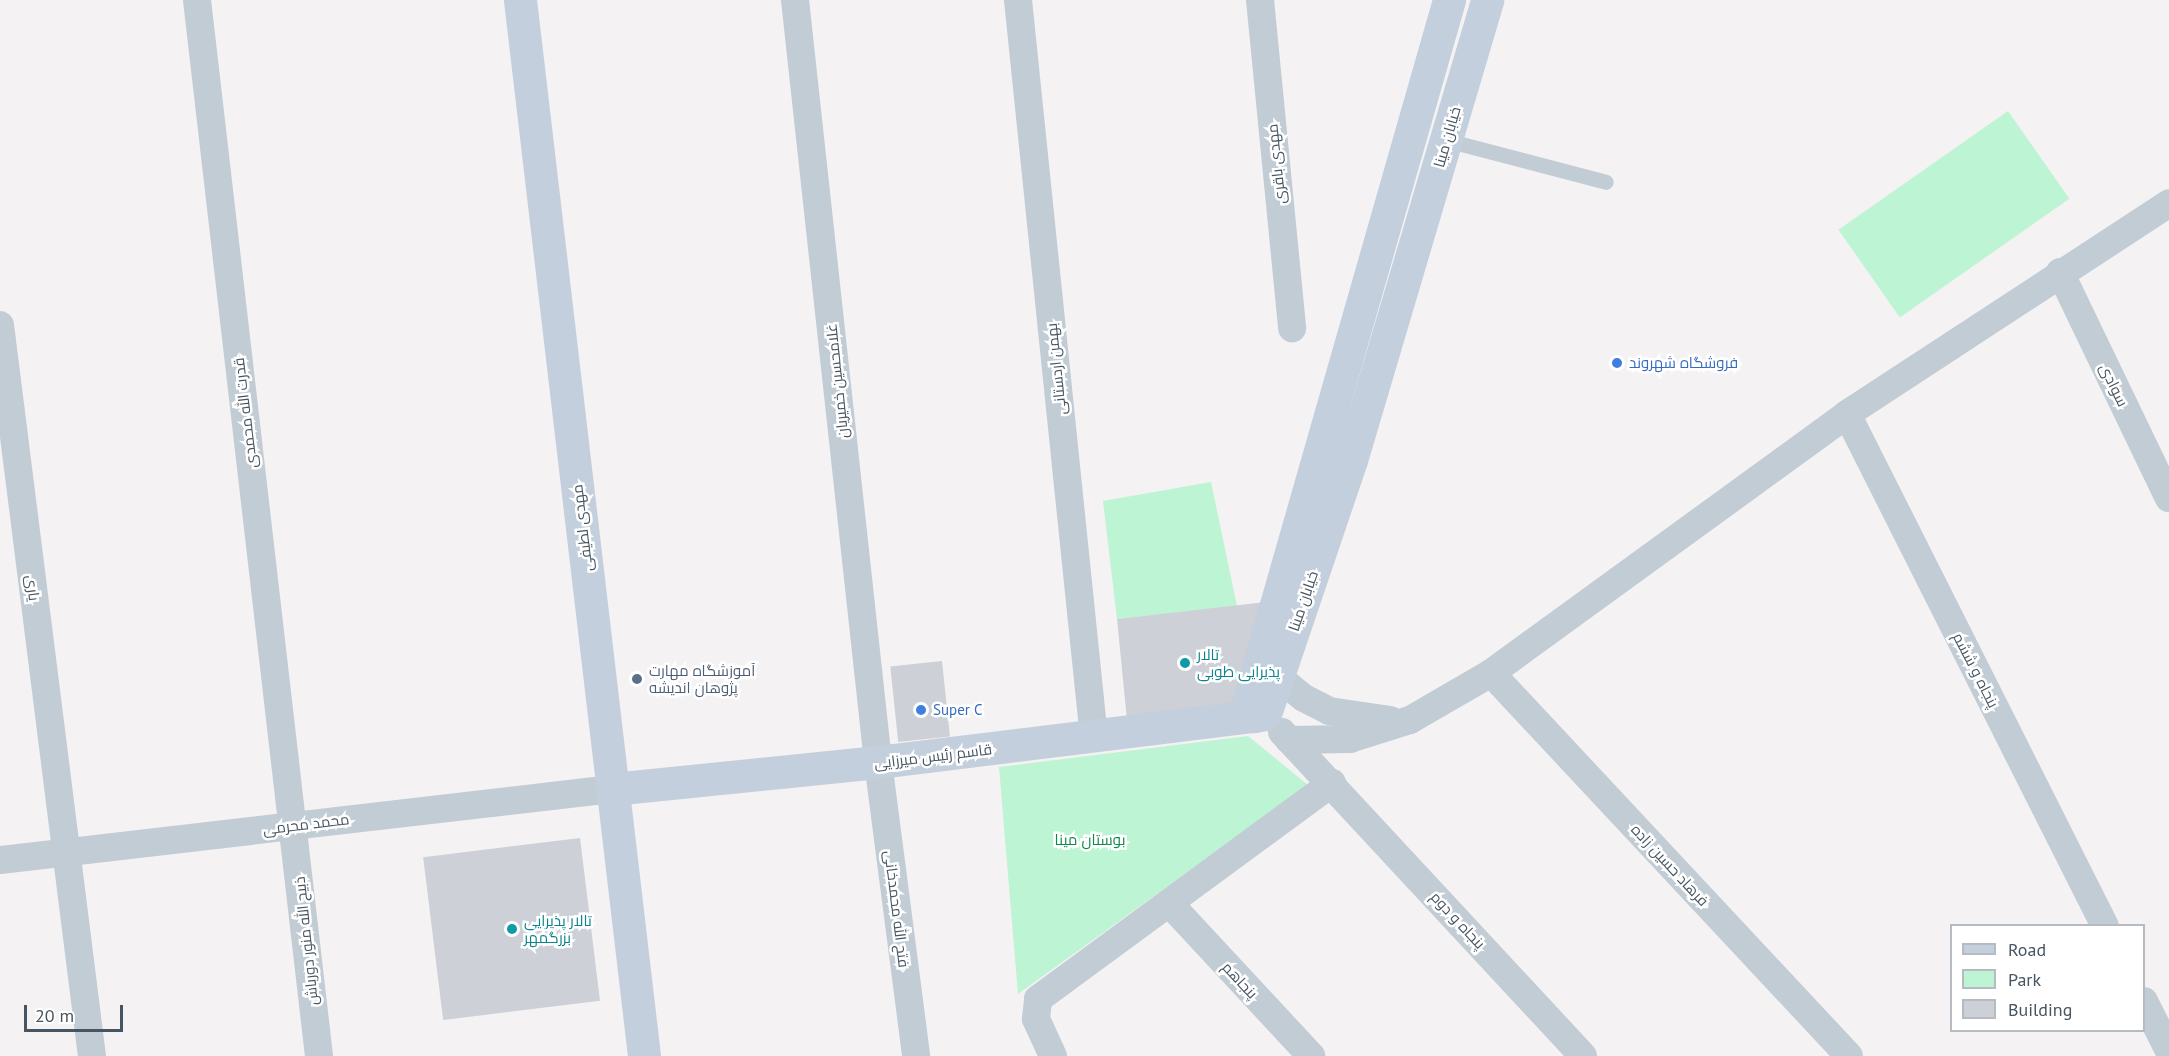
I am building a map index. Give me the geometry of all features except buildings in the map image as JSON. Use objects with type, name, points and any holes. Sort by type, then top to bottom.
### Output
[{"type":"street","name":"قدرت الله محمدی","points":[[197,0],[293,826]]},
{"type":"street","name":"مهدی لطیفی","points":[[520,0],[644,1056]]},
{"type":"street","name":"غلامحسین خمیریان","points":[[795,0],[878,762]]},
{"type":"street","name":"بهمن اردستانی","points":[[1018,0],[1094,738]]},
{"type":"street","name":"مهدی باقری","points":[[1260,0],[1292,328]]},
{"type":"street","name":"خیابان مینا","points":[[1449,0],[1247,706],[1259,715],[1278,676],[1351,460],[1487,0]]},
{"type":"street","points":[[1289,740],[1350,738],[1410,720],[1491,674],[1847,414],[2060,272],[2169,203]]},
{"type":"street","name":"سوادی","points":[[2060,272],[2169,498]]},
{"type":"street","name":"یاری","points":[[0,325],[92,1056]]},
{"type":"street","name":"پنجاه و ششم","points":[[1847,414],[2105,924]]},
{"type":"street","name":"فرهاد حسین زاده","points":[[1491,674],[1849,1056]]},
{"type":"street","points":[[1278,676],[1304,698],[1329,711],[1351,716],[1410,720]]},
{"type":"street","name":"قاسم رئیس میرزایی","points":[[612,789],[1094,738],[1259,715]]},
{"type":"street","name":"پنجاه و دوم","points":[[1259,715],[1289,740],[1332,783],[1583,1056]]},
{"type":"street","name":"فتح الله محمدخانی","points":[[878,762],[916,1056]]},
{"type":"street","points":[[1053,1056],[1036,1019],[1038,999],[1332,783]]},
{"type":"street","name":"محمد محرمی","points":[[0,860],[612,789]]},
{"type":"street","name":"ذبیح الله منور دورباش","points":[[293,826],[319,1056]]},
{"type":"street","name":"پنجاهم","points":[[1169,903],[1311,1056]]},
{"type":"street","points":[[2145,1003],[2169,1051]]},
{"type":"lane","points":[[1446,140],[1606,182]]},
{"type":"green space","points":[[2008,111],[2069,199],[1900,317],[1838,230]]},
{"type":"green space","points":[[1211,482],[1237,606],[1117,619],[1103,501]]},
{"type":"green space","name":"بوستان مینا","points":[[1248,736],[1308,785],[1018,994],[999,767]]},
{"type":"place","name":"فروشگاه شهروند","points":[[1617,363]]},
{"type":"place","name":"تالار پذیرایی طوبی","points":[[1185,663]]},
{"type":"place","name":"آموزشگاه مهارت پژوهان اندیشه","points":[[637,679]]},
{"type":"place","name":"Super C","points":[[921,710]]},
{"type":"place","name":"تالار پذیرایی بزرگمهر","points":[[512,929]]}]
